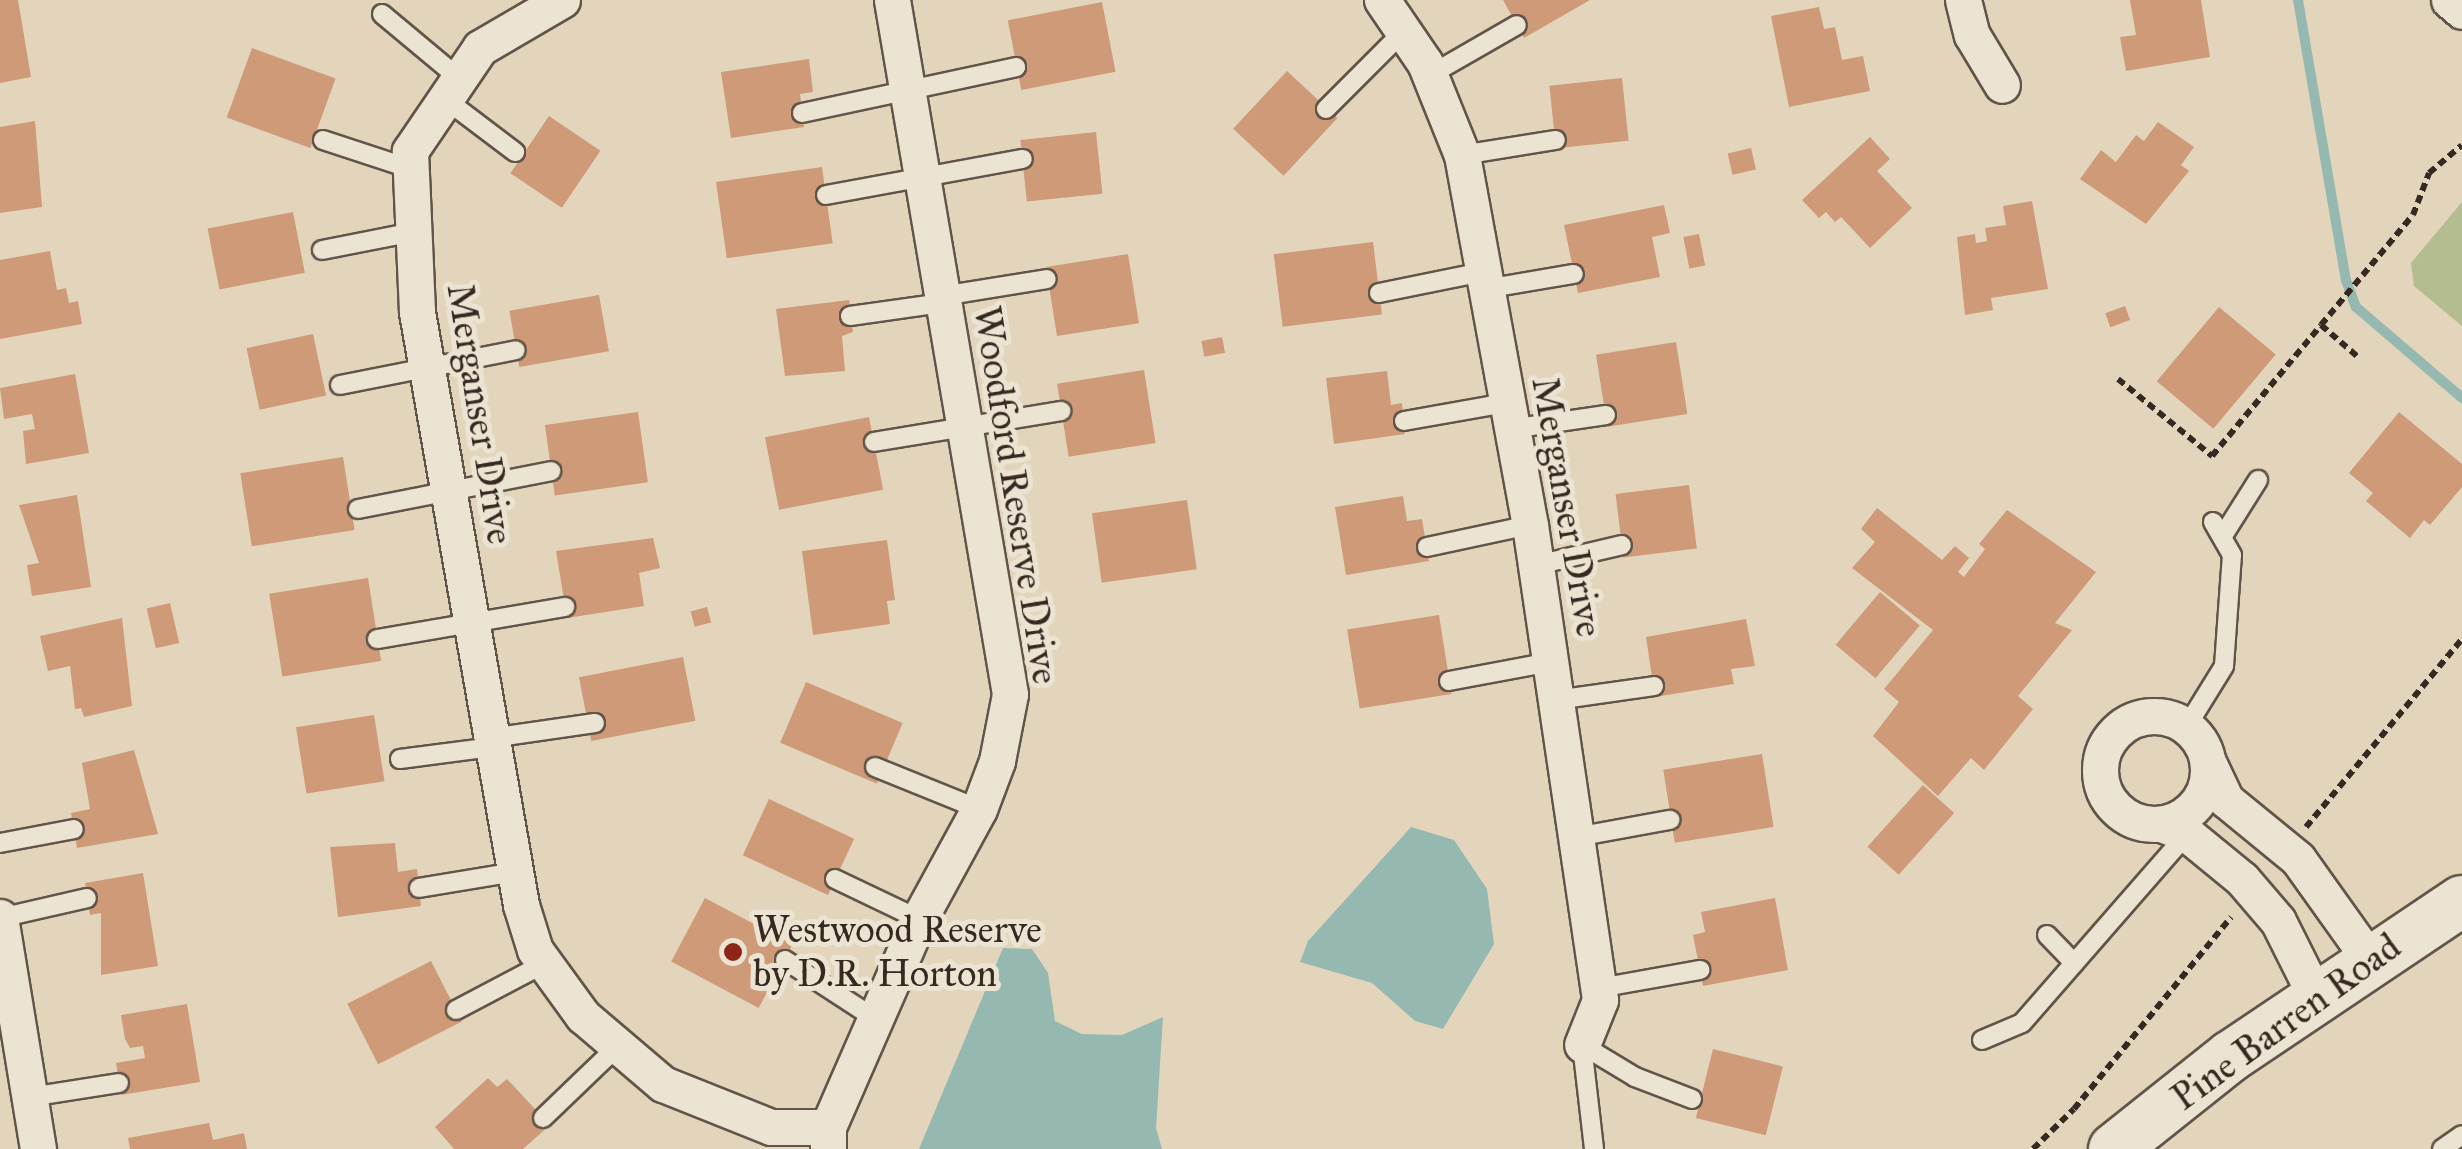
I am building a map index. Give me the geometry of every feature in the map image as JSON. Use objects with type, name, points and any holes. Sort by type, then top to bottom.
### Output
[{"type":"main road","name":"Pine Barren Road","points":[[2114,1149],[2316,997],[2462,901]]},
{"type":"street","name":"Merganser Drive","points":[[562,0],[480,48],[410,151],[426,367],[518,888],[545,963],[616,1048],[663,1084],[771,1126],[828,1138]]},
{"type":"street","name":"Woodford Reserve Drive","points":[[828,1138],[919,919],[979,809],[997,761],[1010,694],[892,0]]},
{"type":"street","name":"Merganser Drive","points":[[1382,0],[1430,75],[1462,154],[1530,525],[1599,988],[1582,1045]]},
{"type":"street","points":[[1963,0],[1972,35],[2002,85]]},
{"type":"street","points":[[2449,0],[2462,10]]},
{"type":"street","points":[[2316,997],[2278,921],[2242,878],[2174,829],[2130,818],[2106,797],[2101,755],[2126,722],[2168,716],[2187,726],[2226,800],[2288,850],[2326,892],[2370,960]]},
{"type":"street","points":[[2174,829],[2198,803],[2208,762]]},
{"type":"street","points":[[0,917],[38,1149]]},
{"type":"lane","points":[[382,14],[515,152]]},
{"type":"lane","points":[[1430,75],[1517,25]]},
{"type":"lane","points":[[1326,108],[1404,32]]},
{"type":"lane","points":[[802,112],[1016,67]]},
{"type":"lane","points":[[323,140],[411,169]]},
{"type":"lane","points":[[1462,154],[1556,140]]},
{"type":"lane","points":[[826,195],[1022,158]]},
{"type":"lane","points":[[322,250],[414,232]]},
{"type":"lane","points":[[1380,293],[1574,274]]},
{"type":"lane","points":[[850,316],[1047,279]]},
{"type":"lane","points":[[340,385],[516,350]]},
{"type":"lane","points":[[874,442],[965,432],[1061,412]]},
{"type":"lane","points":[[1404,422],[1606,415]]},
{"type":"lane","points":[[358,509],[552,472]]},
{"type":"lane","points":[[2187,726],[2224,666],[2232,555],[2219,528],[2258,480]]},
{"type":"lane","points":[[1426,547],[1530,525]]},
{"type":"lane","points":[[1536,565],[1622,545]]},
{"type":"lane","points":[[378,639],[470,619],[565,607]]},
{"type":"lane","points":[[1448,681],[1550,662]]},
{"type":"lane","points":[[1556,700],[1654,686]]},
{"type":"lane","points":[[400,759],[595,723]]},
{"type":"lane","points":[[875,767],[979,809]]},
{"type":"lane","points":[[1576,837],[1670,820]]},
{"type":"lane","points":[[1982,1040],[2022,1023],[2074,963],[2174,829]]},
{"type":"lane","points":[[0,843],[74,830]]},
{"type":"lane","points":[[835,879],[919,919]]},
{"type":"lane","points":[[419,888],[518,888]]},
{"type":"lane","points":[[0,917],[88,898]]},
{"type":"lane","points":[[2046,935],[2074,963]]},
{"type":"lane","points":[[786,960],[878,1021]]},
{"type":"lane","points":[[456,1010],[545,963]]},
{"type":"lane","points":[[1599,988],[1700,970]]},
{"type":"lane","points":[[1582,1045],[1635,1077],[1692,1099]]},
{"type":"lane","points":[[1582,1045],[1594,1149]]},
{"type":"lane","points":[[543,1118],[616,1048]]},
{"type":"lane","points":[[30,1097],[120,1083]]},
{"type":"lane","points":[[2442,1149],[2462,1136]]},
{"type":"path","points":[[2118,379],[2212,456],[2413,216],[2429,172],[2462,146]]},
{"type":"path","points":[[2321,325],[2358,357]]},
{"type":"path","points":[[2288,850],[2462,640]]},
{"type":"path","points":[[2033,1149],[2074,1109],[2234,914]]},
{"type":"green space","points":[[2462,202],[2462,326],[2414,286],[2411,263]]},
{"type":"water","points":[[1411,827],[1454,840],[1487,889],[1494,944],[1443,1029],[1415,1021],[1372,983],[1300,962],[1308,941]]},
{"type":"water","points":[[1003,948],[1032,949],[1048,973],[1055,1021],[1082,1034],[1122,1035],[1163,1017],[1156,1128],[1162,1149],[919,1149]]},
{"type":"building","points":[[0,0],[18,0],[31,77],[0,83]]},
{"type":"building","points":[[1503,0],[1590,0],[1524,38]]},
{"type":"building","points":[[2130,0],[2201,0],[2210,57],[2126,71],[2120,37],[2136,35]]},
{"type":"building","points":[[1102,2],[1116,72],[1021,90],[1008,20]]},
{"type":"building","points":[[1819,7],[1824,29],[1835,27],[1842,60],[1863,56],[1870,91],[1789,107],[1771,16]]},
{"type":"building","points":[[252,48],[336,78],[310,148],[227,118]]},
{"type":"building","points":[[809,59],[813,92],[800,94],[804,127],[731,138],[721,72]]},
{"type":"building","points":[[1287,71],[1337,118],[1284,176],[1233,129]]},
{"type":"building","points":[[1622,78],[1629,141],[1556,148],[1549,86]]},
{"type":"building","points":[[549,116],[600,151],[562,208],[510,173]]},
{"type":"building","points":[[35,121],[42,207],[0,213],[0,127]]},
{"type":"building","points":[[2158,122],[2194,147],[2181,165],[2189,171],[2146,224],[2080,179],[2101,150],[2116,162],[2136,135],[2144,141]]},
{"type":"building","points":[[1096,132],[1102,194],[1027,202],[1020,140]]},
{"type":"building","points":[[1870,137],[1890,159],[1877,171],[1912,208],[1870,248],[1841,217],[1835,222],[1826,212],[1819,218],[1802,200]]},
{"type":"building","points":[[1751,148],[1756,169],[1733,175],[1728,153]]},
{"type":"building","points":[[822,167],[833,243],[727,258],[716,182]]},
{"type":"building","points":[[2032,201],[2048,289],[1991,298],[1993,310],[1965,315],[1957,237],[1975,234],[1976,243],[1987,241],[1985,228],[2006,225],[2003,206]]},
{"type":"building","points":[[1664,205],[1670,233],[1652,237],[1660,277],[1578,293],[1564,225]]},
{"type":"building","points":[[293,212],[305,273],[219,289],[208,229]]},
{"type":"building","points":[[1699,234],[1705,265],[1689,268],[1683,237]]},
{"type":"building","points":[[1373,242],[1382,314],[1283,327],[1274,254]]},
{"type":"building","points":[[50,251],[57,290],[66,288],[69,303],[78,301],[82,324],[0,339],[0,260]]},
{"type":"building","points":[[1128,254],[1139,323],[1057,336],[1046,267]]},
{"type":"building","points":[[599,295],[609,351],[519,367],[509,311]]},
{"type":"building","points":[[849,300],[853,332],[842,336],[845,371],[785,376],[776,309]]},
{"type":"building","points":[[2125,306],[2130,320],[2110,327],[2105,313]]},
{"type":"building","points":[[2219,307],[2276,355],[2213,429],[2157,381]]},
{"type":"building","points":[[313,334],[326,396],[260,410],[246,348]]},
{"type":"building","points":[[1222,337],[1225,353],[1204,357],[1201,341]]},
{"type":"building","points":[[1676,342],[1687,414],[1607,427],[1596,355]]},
{"type":"building","points":[[1144,370],[1156,443],[1069,457],[1057,384]]},
{"type":"building","points":[[1387,371],[1391,405],[1402,403],[1405,434],[1334,444],[1326,378]]},
{"type":"building","points":[[75,374],[89,453],[26,464],[23,431],[35,429],[32,414],[4,419],[0,388]]},
{"type":"building","points":[[638,412],[648,482],[555,495],[545,425]]},
{"type":"building","points":[[2399,412],[2462,464],[2462,487],[2430,525],[2424,520],[2410,538],[2366,501],[2373,493],[2349,473]]},
{"type":"building","points":[[869,417],[883,490],[779,510],[765,437]]},
{"type":"building","points":[[343,457],[355,530],[252,546],[240,473]]},
{"type":"building","points":[[1689,485],[1697,549],[1623,558],[1616,494]]},
{"type":"building","points":[[77,495],[91,587],[32,596],[27,565],[39,563],[19,505]]},
{"type":"building","points":[[1403,496],[1407,521],[1422,519],[1429,561],[1346,575],[1335,507]]},
{"type":"building","points":[[1187,500],[1197,569],[1102,583],[1092,513]]},
{"type":"building","points":[[1877,508],[1942,560],[1955,546],[1969,558],[1958,572],[1964,577],[1985,549],[1979,544],[2007,510],[2096,572],[2055,623],[2072,630],[2018,696],[2033,709],[1984,770],[1971,758],[1938,796],[1873,736],[1899,702],[1884,689],[1933,630],[1852,568],[1875,542],[1861,529]]},
{"type":"building","points":[[653,538],[660,568],[639,573],[644,606],[567,618],[556,551]]},
{"type":"building","points":[[887,540],[895,600],[887,601],[890,624],[813,635],[802,551]]},
{"type":"building","points":[[368,578],[381,661],[282,677],[269,594]]},
{"type":"building","points":[[1880,592],[1920,625],[1875,678],[1836,645]]},
{"type":"building","points":[[170,603],[179,643],[156,648],[147,608]]},
{"type":"building","points":[[707,607],[711,622],[695,627],[691,611]]},
{"type":"building","points":[[1439,615],[1452,694],[1360,709],[1347,630]]},
{"type":"building","points":[[122,618],[132,706],[84,717],[81,708],[75,709],[70,666],[48,671],[40,636]]},
{"type":"building","points":[[1746,619],[1755,666],[1731,669],[1734,684],[1655,697],[1646,637]]},
{"type":"building","points":[[683,657],[695,721],[591,741],[579,677]]},
{"type":"building","points":[[806,682],[903,723],[877,784],[780,743]]},
{"type":"building","points":[[374,715],[384,781],[306,794],[296,727]]},
{"type":"building","points":[[134,750],[158,834],[77,848],[71,813],[90,809],[82,763]]},
{"type":"building","points":[[1762,754],[1774,827],[1675,843],[1663,770]]},
{"type":"building","points":[[1923,785],[1954,813],[1899,875],[1867,847]]},
{"type":"building","points":[[769,799],[854,839],[828,895],[743,855]]},
{"type":"building","points":[[395,843],[398,872],[417,869],[421,906],[338,917],[330,847]]},
{"type":"building","points":[[143,873],[158,966],[101,975],[101,913],[90,915],[85,883]]},
{"type":"building","name":"Westwood Reserve by D.R. Horton","points":[[705,898],[792,944],[759,1008],[671,962]]},
{"type":"building","points":[[1775,898],[1788,970],[1703,986],[1693,935],[1705,932],[1701,912]]},
{"type":"building","points":[[431,961],[462,1022],[378,1064],[347,1004]]},
{"type":"building","points":[[187,1004],[200,1082],[121,1095],[116,1063],[145,1058],[143,1046],[130,1048],[121,1015]]},
{"type":"building","points":[[1713,1049],[1783,1066],[1766,1135],[1696,1118]]},
{"type":"building","points":[[488,1078],[497,1087],[507,1079],[550,1125],[523,1149],[454,1149],[435,1127]]},
{"type":"building","points":[[209,1123],[213,1140],[244,1133],[247,1149],[130,1149],[128,1138]]},
{"type":"waterway","points":[[2298,0],[2346,280],[2356,307],[2462,398]]},
{"type":"place","name":"Westwood Reserve by D.R. Horton","points":[[733,952]]}]
